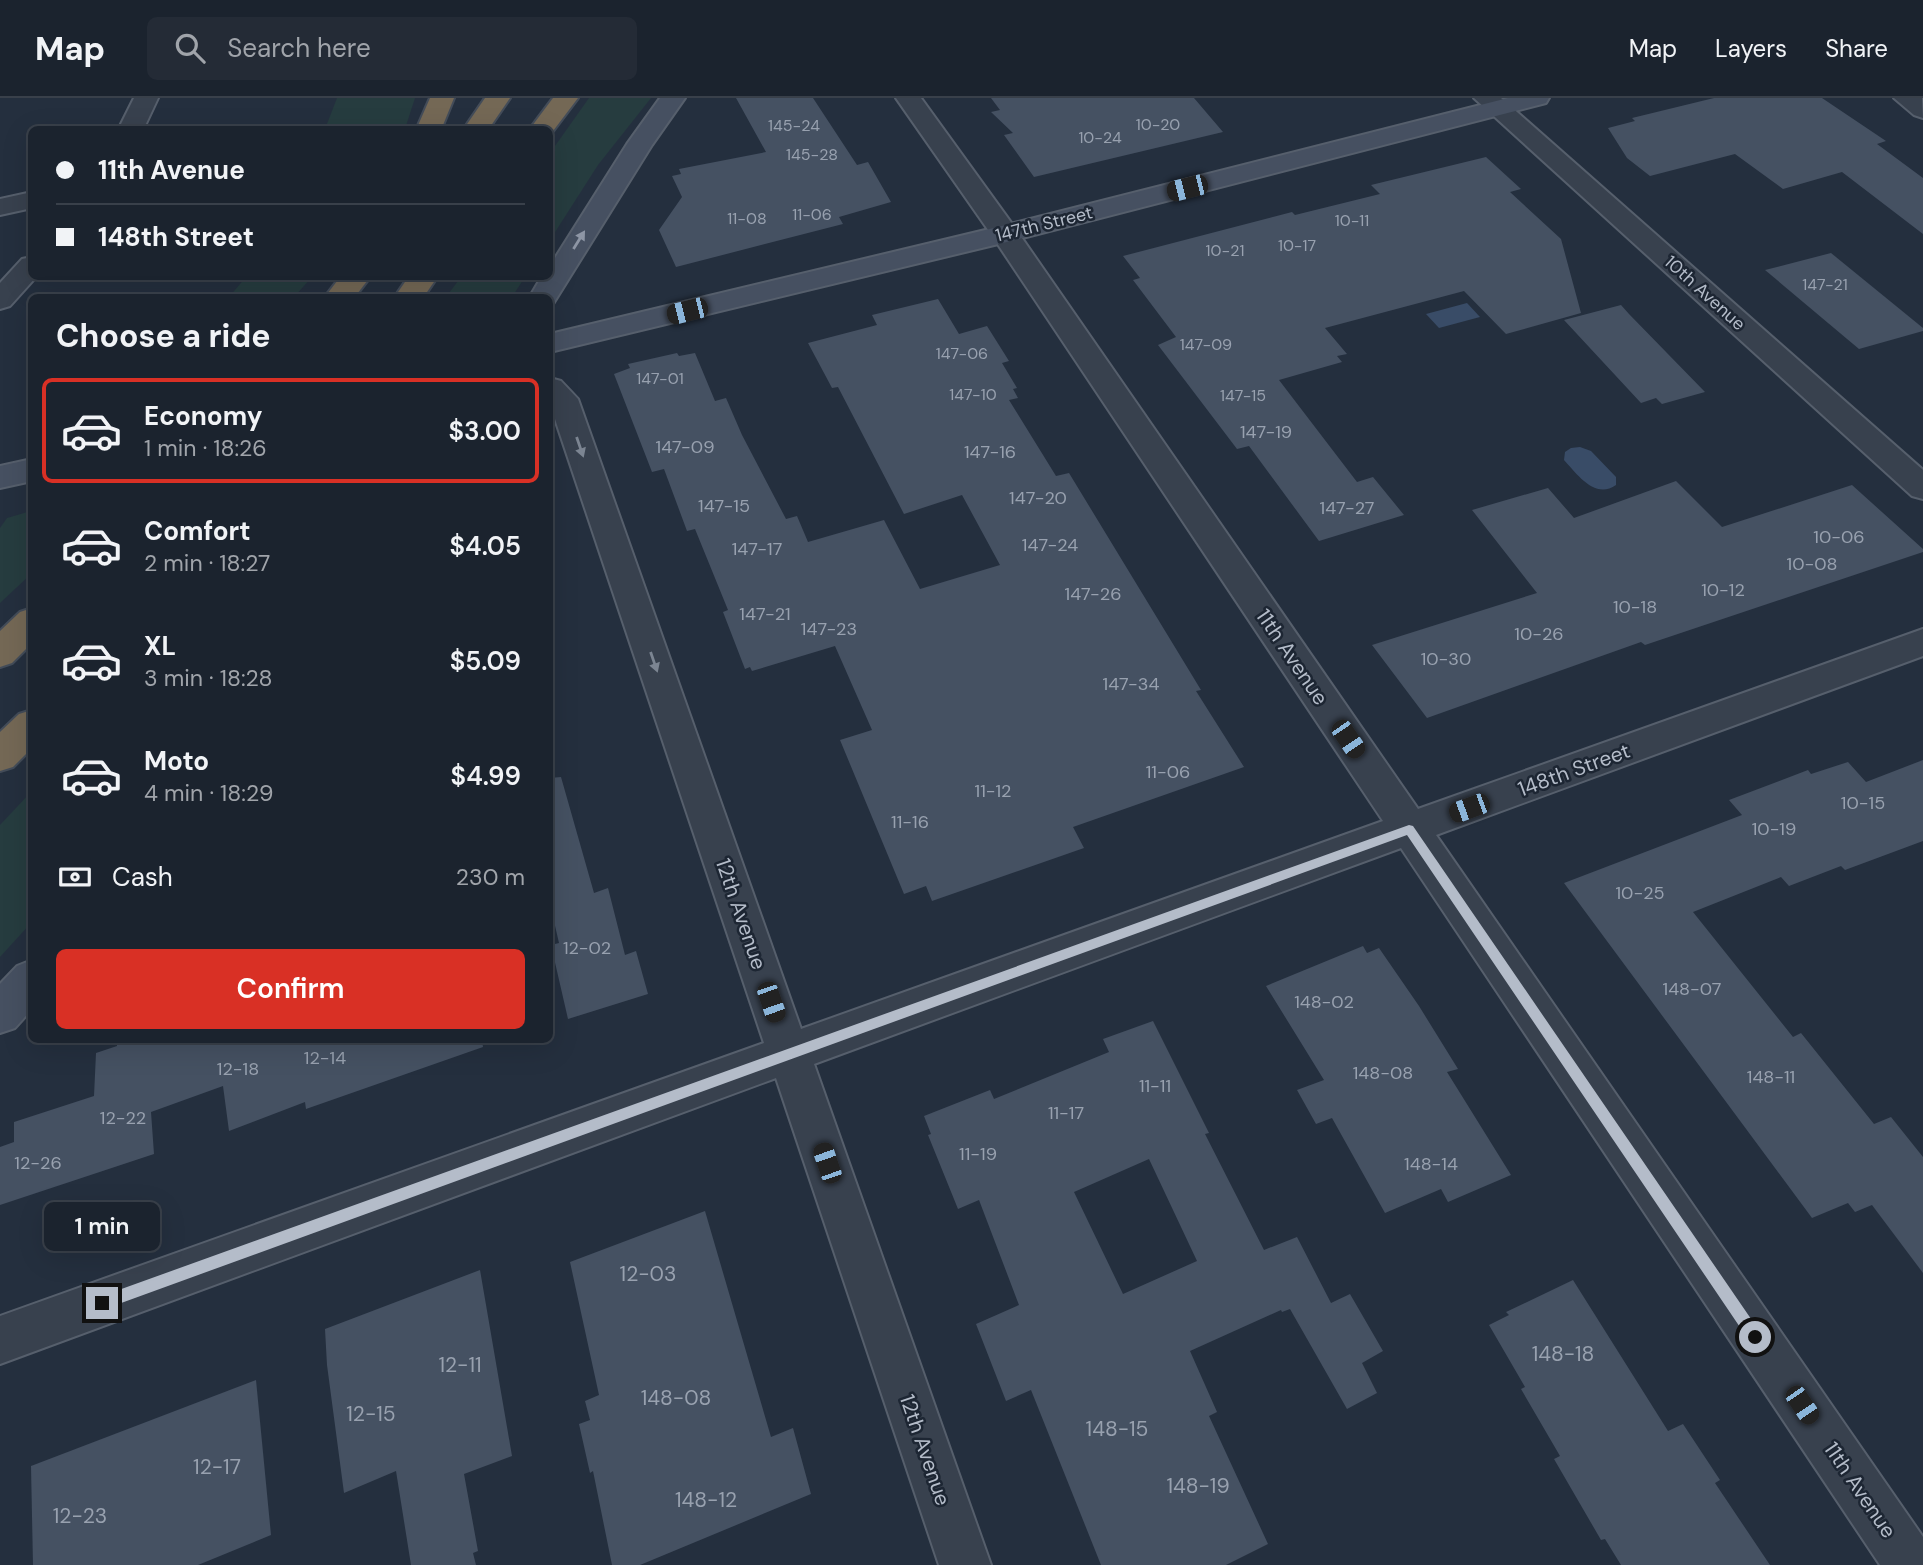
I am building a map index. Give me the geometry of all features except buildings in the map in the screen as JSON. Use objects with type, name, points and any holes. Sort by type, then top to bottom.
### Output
[{"type":"highway","points":[[430,126],[442,98]]},
{"type":"highway","points":[[478,126],[498,98]]},
{"type":"highway","points":[[530,126],[547,98]]},
{"type":"highway","points":[[544,126],[566,98]]},
{"type":"highway","points":[[341,294],[354,280]]},
{"type":"highway","points":[[0,622],[28,602]]},
{"type":"highway","points":[[0,653],[28,625]]},
{"type":"highway","points":[[0,756],[28,727]]},
{"type":"street","points":[[132,126],[146,98]]},
{"type":"street","points":[[545,294],[640,144],[673,98]]},
{"type":"street","name":"11th Avenue","points":[[908,98],[1005,234],[1911,1565]]},
{"type":"street","name":"147th Street","points":[[553,342],[1005,234],[1493,104],[1537,98]]},
{"type":"street","points":[[1906,98],[1923,110]]},
{"type":"street","name":"10th Avenue","points":[[1493,104],[1923,488]]},
{"type":"street","points":[[0,206],[28,201]]},
{"type":"street","points":[[0,300],[28,269]]},
{"type":"street","name":"12th Avenue","points":[[553,391],[563,399],[965,1565]]},
{"type":"street","points":[[0,477],[28,471]]},
{"type":"street","name":"148th Street","points":[[0,1340],[1923,642]]},
{"type":"street","points":[[0,1014],[28,983]]},
{"type":"green space","points":[[337,98],[415,98],[406,126],[326,126]]},
{"type":"green space","points":[[589,98],[651,98],[598,165],[553,235],[553,149]]},
{"type":"green space","points":[[243,280],[309,280],[297,294],[232,294]]},
{"type":"green space","points":[[459,280],[523,280],[514,294],[448,294]]},
{"type":"green space","points":[[28,512],[28,577],[0,603],[0,528],[7,518]]},
{"type":"green space","points":[[28,795],[28,926],[0,957],[0,825]]},
{"type":"water","points":[[1467,303],[1480,317],[1439,328],[1426,314]]},
{"type":"water","points":[[1580,447],[1591,451],[1616,477],[1616,485],[1608,489],[1594,487],[1575,472],[1564,460],[1565,452]]},
{"type":"route","points":[[102,1303],[1409,830],[1755,1337]]}]
